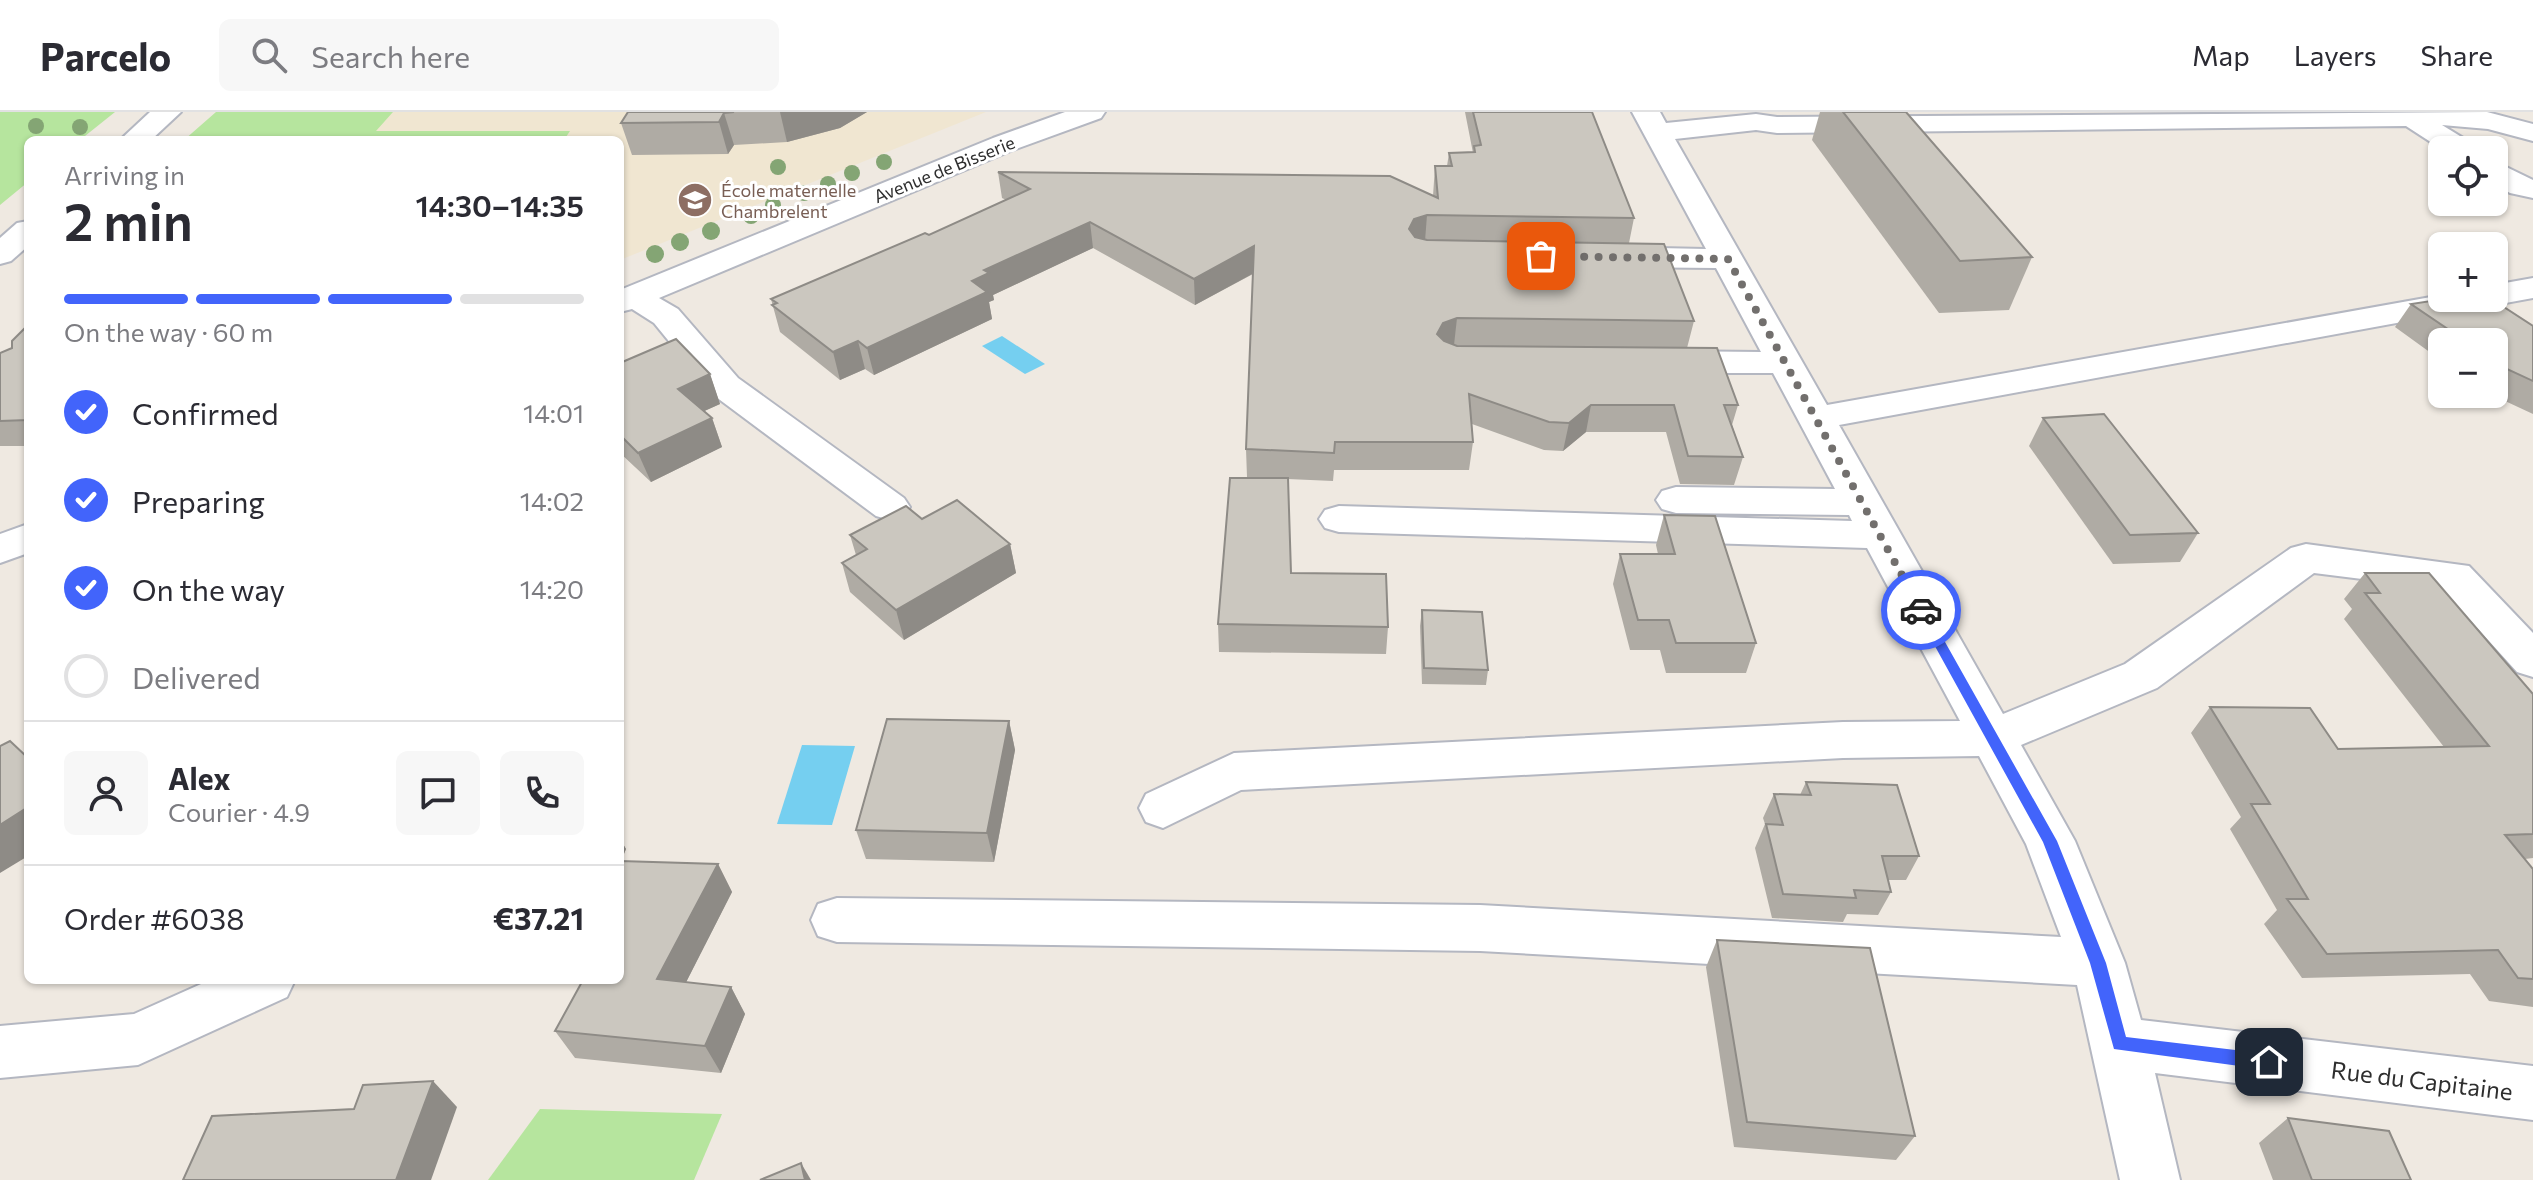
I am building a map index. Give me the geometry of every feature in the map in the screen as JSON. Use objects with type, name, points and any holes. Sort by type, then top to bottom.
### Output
[{"type":"street","points":[[139,136],[167,112]]},
{"type":"street","name":"Avenue de Bisserie","points":[[628,298],[1091,112]]},
{"type":"street","points":[[2150,1180],[2120,1043],[2098,963],[2050,841],[1652,122],[1756,122],[1777,125],[2412,118],[2454,114],[2503,122],[2533,133]]},
{"type":"street","points":[[2412,118],[2441,136]]},
{"type":"street","points":[[999,120],[1025,136]]},
{"type":"street","points":[[2508,179],[2521,187],[2533,189]]},
{"type":"street","points":[[0,254],[24,233]]},
{"type":"street","points":[[1578,257],[1728,259]]},
{"type":"street","points":[[2508,292],[2533,288]]},
{"type":"street","points":[[628,298],[666,316],[725,386],[890,507]]},
{"type":"street","points":[[1816,418],[2428,307]]},
{"type":"street","points":[[1630,351],[1779,352]]},
{"type":"street","points":[[1429,496],[1871,519]]},
{"type":"street","points":[[1339,519],[1871,519]]},
{"type":"street","points":[[0,549],[24,540]]},
{"type":"street","points":[[1163,808],[1234,772],[1843,740],[1992,738],[2141,676],[2306,558],[2454,576],[2533,661]]},
{"type":"street","points":[[837,920],[1480,928],[2098,963]]},
{"type":"street","points":[[0,1052],[138,1039],[259,984]]},
{"type":"street","name":"Rue du Capitaine","points":[[2120,1043],[2533,1093]]},
{"type":"shaded area","name":"École maternelle Chambrelent","points":[[393,112],[986,112],[624,258],[624,136],[566,136],[569,132],[374,131]]},
{"type":"green space","points":[[0,112],[115,112],[85,136],[24,136],[24,185],[0,205]]},
{"type":"green space","points":[[216,112],[393,112],[376,131],[570,131],[567,136],[189,136]]},
{"type":"green space","points":[[540,1109],[722,1114],[694,1180],[488,1180]]},
{"type":"water","points":[[1002,336],[1045,364],[1025,374],[982,346]]},
{"type":"water","points":[[802,745],[855,746],[832,825],[777,824]]},
{"type":"building","points":[[628,112],[734,112],[724,113],[719,122],[621,123]]},
{"type":"building","points":[[1473,112],[1592,112],[1634,218],[1427,215],[1414,219],[1409,229],[1415,237],[1427,240],[1664,244],[1694,321],[1457,318],[1443,323],[1437,334],[1444,341],[1457,346],[1717,348],[1738,405],[1724,405],[1743,457],[1688,456],[1674,405],[1591,405],[1569,423],[1549,422],[1469,394],[1473,442],[1335,442],[1334,453],[1246,449],[1254,246],[1194,279],[1090,222],[984,270],[989,273],[972,281],[987,292],[867,348],[858,341],[833,352],[772,305],[777,303],[771,299],[925,233],[929,235],[1030,189],[998,172],[1390,176],[1438,198],[1435,166],[1452,166],[1449,153],[1475,152],[1474,146],[1481,145]]},
{"type":"building","points":[[1843,112],[1906,112],[2032,257],[1960,261]]},
{"type":"building","points":[[2428,301],[2428,312],[2508,310],[2533,326],[2533,381],[2508,369],[2508,328],[2446,328],[2411,304]]},
{"type":"building","points":[[24,329],[24,420],[0,421],[0,353],[12,348],[12,341]]},
{"type":"building","points":[[676,339],[710,374],[678,389],[712,418],[638,453],[624,439],[624,361]]},
{"type":"building","points":[[2104,414],[2198,533],[2130,535],[2043,418]]},
{"type":"building","points":[[1230,478],[1288,478],[1291,573],[1386,574],[1388,627],[1218,624]]},
{"type":"building","points":[[957,500],[1010,544],[896,610],[842,563],[867,549],[850,535],[906,506],[922,519]]},
{"type":"building","points":[[1664,515],[1715,516],[1756,643],[1676,643],[1669,620],[1638,620],[1620,554],[1675,554]]},
{"type":"building","points":[[2365,573],[2429,573],[2533,694],[2533,834],[2505,835],[2533,869],[2533,979],[2518,978],[2498,950],[2327,954],[2287,899],[2308,899],[2251,804],[2270,804],[2210,707],[2310,708],[2338,749],[2489,746],[2365,593],[2380,593]]},
{"type":"building","points":[[1422,610],[1482,612],[1488,670],[1424,668]]},
{"type":"building","points":[[887,719],[1009,721],[987,833],[856,830]]},
{"type":"building","points":[[10,741],[24,754],[24,810],[0,825],[0,746]]},
{"type":"building","points":[[1806,782],[1897,785],[1919,856],[1882,856],[1891,892],[1854,890],[1856,898],[1783,894],[1766,824],[1783,825],[1774,794],[1811,795]]},
{"type":"building","points":[[624,861],[718,864],[657,979],[731,987],[705,1046],[555,1031],[581,984],[624,984]]},
{"type":"building","points":[[1717,940],[1870,948],[1915,1136],[1747,1122]]},
{"type":"building","points":[[433,1081],[396,1180],[183,1180],[212,1116],[354,1109],[363,1085]]},
{"type":"building","points":[[2288,1118],[2389,1131],[2411,1180],[2312,1180]]},
{"type":"building","points":[[801,1163],[805,1180],[760,1180]]},
{"type":"way so far","points":[[1541,256],[1728,259],[1921,610]]},
{"type":"place","name":"École maternelle Chambrelent","points":[[695,200]]},
{"type":"route","points":[[1921,610],[2050,841],[2098,963],[2120,1043],[2269,1062]]}]
